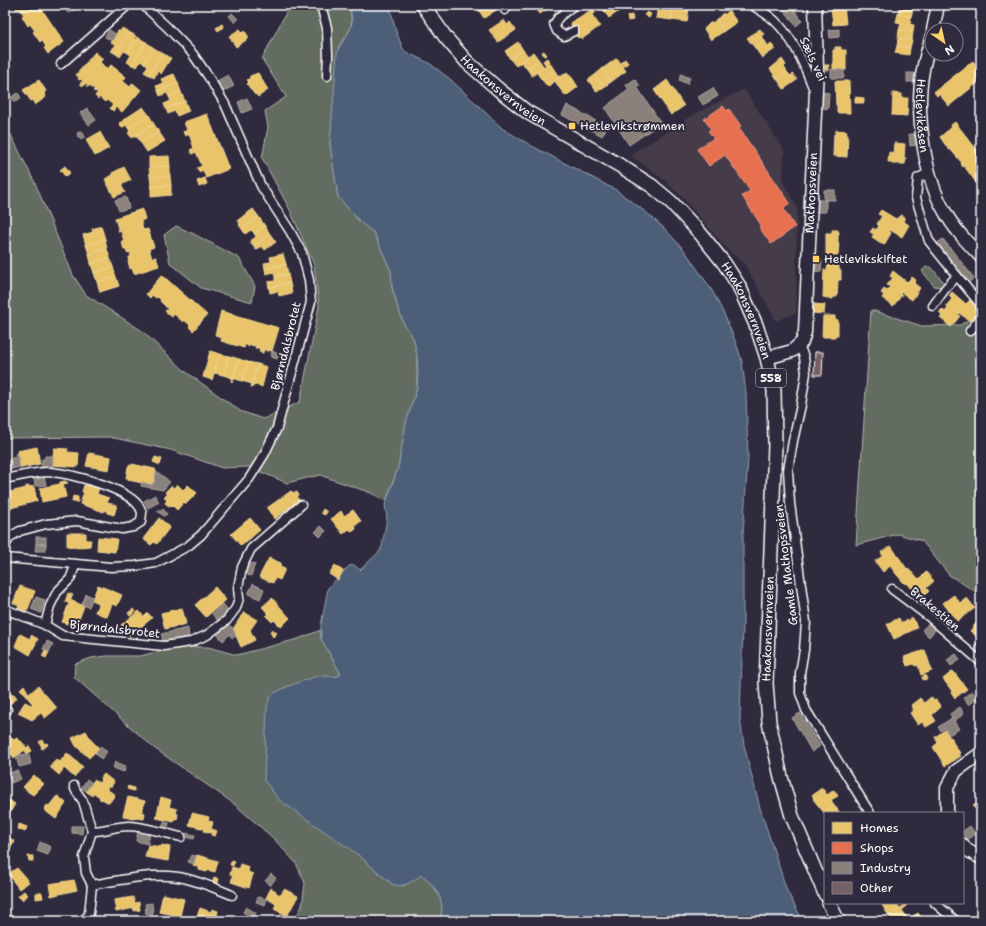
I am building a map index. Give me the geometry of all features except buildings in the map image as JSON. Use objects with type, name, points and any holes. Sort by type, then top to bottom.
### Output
[{"type":"main road","name":"Haakonsvernveien","points":[[423,5],[446,38],[467,62],[498,89],[527,112],[619,165],[652,186],[671,202],[700,233],[724,263],[739,286],[756,325],[767,358],[774,390],[775,444],[766,683],[769,722],[781,777],[792,816],[824,892]]},
{"type":"main road","name":"Mathopsveien","points":[[799,346],[805,332],[817,54],[815,5]]},
{"type":"main road","points":[[935,22],[938,5]]},
{"type":"main road","name":"Hetlevikåsen","points":[[925,62],[920,99],[922,131],[929,173],[937,197],[947,216],[961,236],[981,257]]},
{"type":"main road","points":[[767,358],[792,351],[799,346]]},
{"type":"main road","points":[[947,812],[947,788],[956,771],[981,753]]},
{"type":"main road","points":[[964,846],[967,850],[981,858]]},
{"type":"main road","points":[[830,904],[838,921]]},
{"type":"street","points":[[61,64],[128,5]]},
{"type":"street","name":"Bjørndalsbrotet","points":[[5,558],[111,567],[135,566],[156,563],[188,546],[201,535],[249,479],[264,455],[277,428],[311,302],[309,280],[302,254],[290,231],[261,186],[225,104],[192,53],[143,5]]},
{"type":"street","points":[[321,5],[328,28],[327,76]]},
{"type":"street","points":[[574,5],[559,17],[554,24],[557,31],[564,36],[574,31]]},
{"type":"street","name":"Sæls vei","points":[[752,5],[774,20],[790,38],[801,58],[815,93]]},
{"type":"street","points":[[929,173],[918,178],[916,198],[929,241],[981,305]]},
{"type":"street","points":[[933,306],[944,289],[957,276]]},
{"type":"street","points":[[970,331],[981,317]]},
{"type":"street","name":"Gamle Mathopsveien","points":[[799,346],[804,357],[806,373],[788,470],[790,503],[806,622],[804,650],[800,673],[800,693],[806,710],[869,812]]},
{"type":"street","points":[[5,479],[50,472],[74,476],[98,482],[127,495],[138,505],[142,513],[141,522],[133,527],[122,529],[77,521],[46,524],[20,531],[10,537],[5,546]]},
{"type":"street","name":"Bjørndalsbrotet","points":[[5,609],[46,625],[62,636],[164,646],[191,642],[207,635],[227,620],[236,608],[239,598],[238,588],[242,567],[251,549],[300,505]]},
{"type":"street","points":[[46,625],[50,606],[57,592],[70,579],[76,564]]},
{"type":"street","name":"Brakestien","points":[[892,589],[928,616],[981,662]]},
{"type":"street","points":[[74,786],[83,801],[92,831],[84,857],[86,873],[92,885],[89,914],[83,921]]},
{"type":"street","points":[[92,831],[103,831],[120,826],[130,826],[181,837]]},
{"type":"street","points":[[92,885],[136,877],[179,877],[232,895]]},
{"type":"street","points":[[936,904],[956,921]]},
{"type":"shaded area","points":[[62,5],[82,5],[68,13]]},
{"type":"shaded area","points":[[290,5],[349,5],[351,26],[339,45],[330,144],[338,197],[361,223],[374,233],[391,271],[392,287],[405,327],[410,332],[414,340],[417,356],[417,388],[406,423],[398,468],[386,501],[371,493],[320,475],[287,483],[249,467],[222,468],[171,450],[109,437],[5,438],[5,123],[35,183],[73,275],[86,295],[141,330],[186,372],[240,411],[263,419],[300,402],[319,306],[314,265],[290,210],[262,158],[268,127],[265,111],[286,97],[262,59]]},
{"type":"shaded area","points":[[744,89],[784,150],[783,182],[797,207],[796,313],[776,321],[745,265],[728,250],[684,199],[663,179],[630,155],[696,113]]},
{"type":"shaded area","points":[[176,226],[239,258],[255,286],[252,302],[201,288],[170,263],[164,235]]},
{"type":"shaded area","points":[[926,267],[931,267],[945,284],[941,287],[934,286],[922,271]]},
{"type":"shaded area","points":[[871,310],[922,326],[960,325],[981,312],[981,595],[949,575],[922,541],[898,534],[856,545]]},
{"type":"shaded area","points":[[321,630],[321,639],[340,672],[340,675],[332,678],[320,676],[284,688],[273,694],[269,700],[357,854],[392,884],[403,886],[422,875],[432,885],[442,903],[440,921],[294,921],[302,906],[305,883],[296,863],[273,838],[233,803],[154,748],[74,677],[75,664],[91,658],[106,656],[140,656],[177,647],[208,647],[237,655],[298,639]]},
{"type":"water","points":[[349,5],[388,5],[396,31],[403,49],[406,52],[429,63],[450,79],[503,129],[616,190],[647,213],[664,228],[685,251],[713,292],[724,314],[742,361],[746,393],[748,458],[743,534],[743,625],[740,718],[744,745],[760,808],[787,891],[803,921],[440,921],[442,903],[432,885],[422,875],[404,885],[400,886],[392,884],[357,854],[279,800],[264,780],[267,708],[273,694],[282,689],[319,676],[335,677],[340,675],[340,672],[321,639],[321,625],[328,588],[349,566],[354,565],[360,570],[380,551],[387,518],[385,505],[398,468],[406,423],[417,388],[418,371],[414,340],[410,332],[405,327],[397,305],[392,287],[391,271],[374,233],[361,223],[338,197],[330,144],[337,53],[350,30],[352,17]]},
{"type":"place","name":"Hetlevikstrømmen","points":[[572,126]]},
{"type":"place","name":"Hetlevikskiftet","points":[[816,259]]}]
